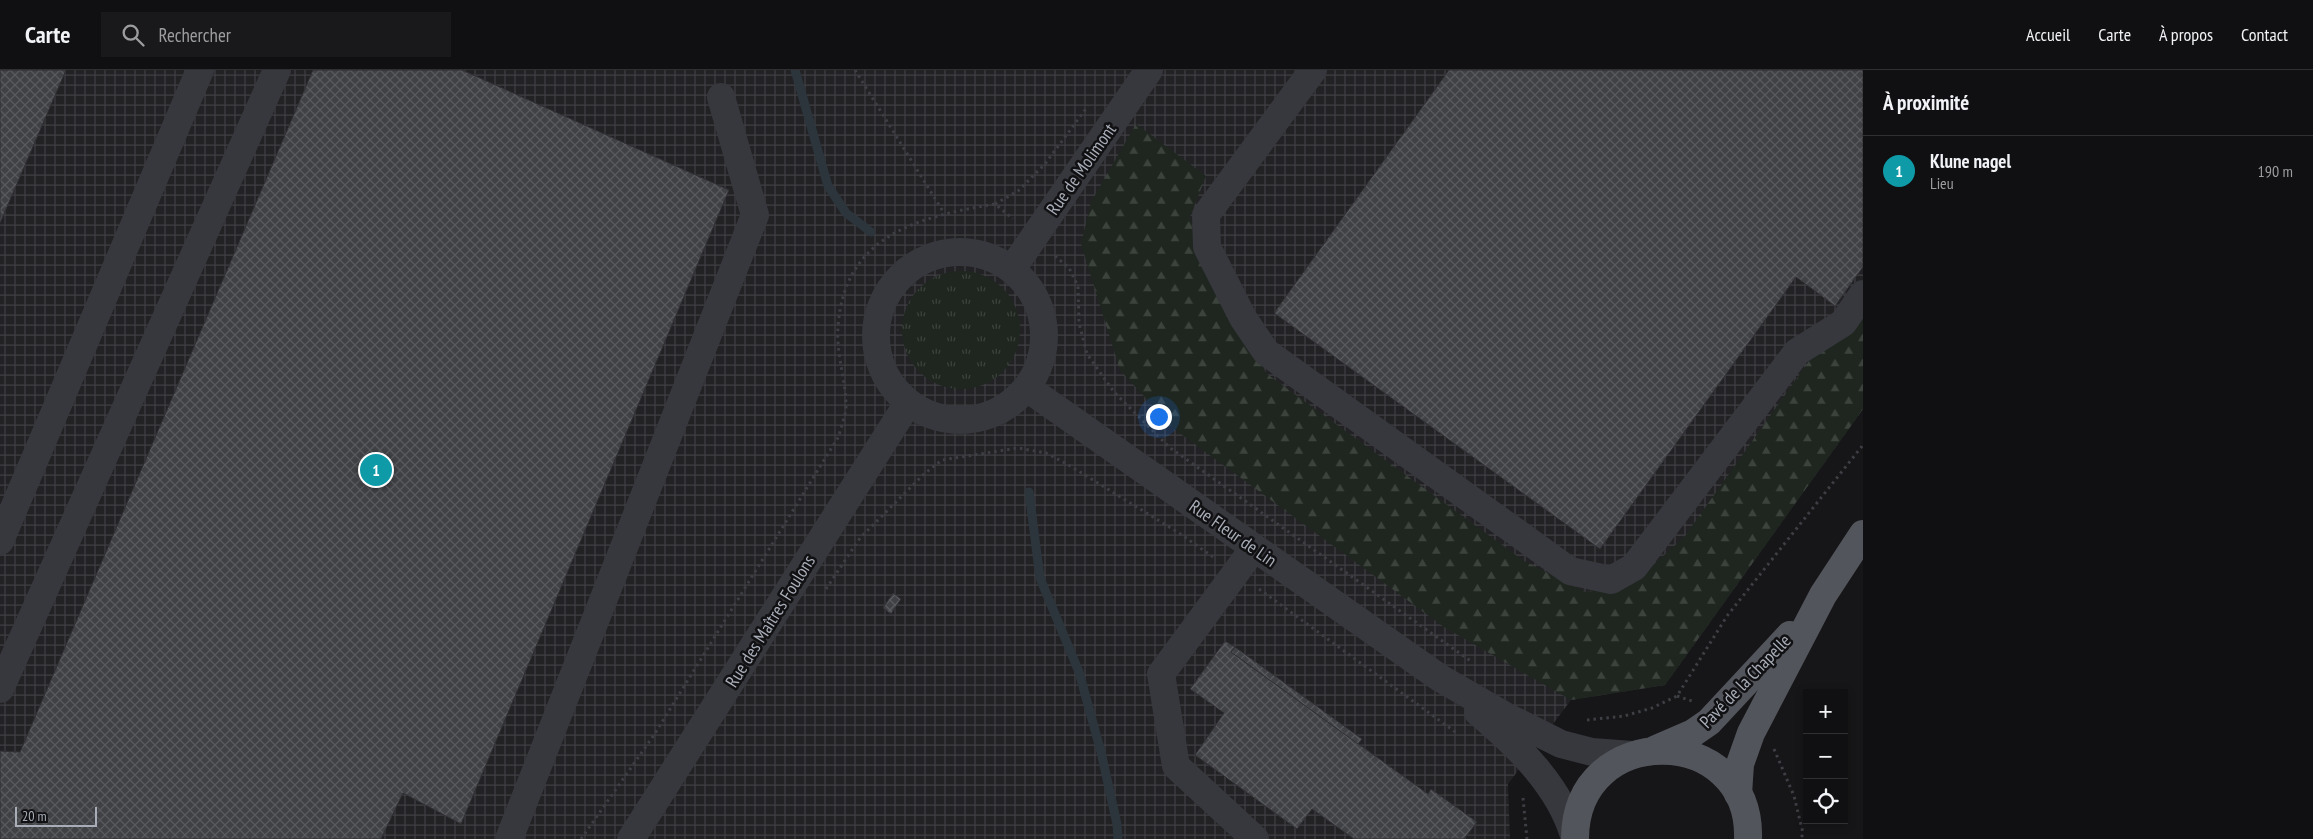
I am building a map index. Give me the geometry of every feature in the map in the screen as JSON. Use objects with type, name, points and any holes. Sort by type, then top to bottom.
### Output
[{"type":"main road","name":"Pavé de la Chapelle","points":[[1738,794],[1740,764],[1751,734],[1823,595],[1863,534]]},
{"type":"main road","name":"Pavé de la Chapelle","points":[[1575,839],[1578,813],[1589,788],[1608,768],[1642,752],[1693,733],[1709,722],[1777,651],[1823,595]]},
{"type":"main road","name":"Pavé de la Chapelle","points":[[1642,752],[1678,751],[1702,760],[1722,774],[1738,794],[1753,834]]},
{"type":"street","points":[[0,541],[200,70]]},
{"type":"street","points":[[0,689],[276,70]]},
{"type":"street","name":"Rue de Molimont","points":[[1012,269],[1149,70]]},
{"type":"street","points":[[1313,70],[1206,215],[1207,247],[1239,310],[1266,352],[1570,571],[1611,580],[1634,567],[1797,352],[1843,323],[1863,294]]},
{"type":"street","points":[[509,839],[755,215],[721,96]]},
{"type":"street","points":[[957,251],[986,255],[1012,269],[1030,288],[1042,312],[1045,338],[1040,364],[1027,388],[1008,405],[984,417],[958,420],[932,416],[908,403],[888,381],[877,354],[876,324],[885,296],[903,273],[928,258],[957,251]]},
{"type":"street","name":"Rue Fleur de Lin","points":[[1027,388],[1440,678],[1509,718],[1561,744],[1580,750],[1642,752]]},
{"type":"street","name":"Rue des Maîtres Foulons","points":[[631,839],[908,403]]},
{"type":"street","points":[[1254,548],[1161,674],[1176,766],[1255,839]]},
{"type":"street","name":"Rue Fleur de Lin","points":[[1440,678],[1492,723],[1544,779],[1563,808],[1571,824],[1575,839]]},
{"type":"path","points":[[855,70],[944,213]]},
{"type":"path","points":[[581,839],[654,735],[839,436],[846,407],[839,361],[838,327],[845,285],[866,253],[904,228],[944,213],[995,204],[1018,191],[1045,164],[1091,101]]},
{"type":"path","points":[[995,204],[1069,268],[1078,286],[1079,323],[1087,354],[1114,392],[1169,447],[1472,662]]},
{"type":"path","points":[[1677,696],[1727,616],[1863,445]]},
{"type":"path","points":[[822,595],[860,538],[924,474],[942,460],[1018,448],[1046,453],[1068,464],[1179,533],[1464,738]]},
{"type":"path","points":[[1773,745],[1794,796],[1803,833],[1801,839]]},
{"type":"shaded area","points":[[0,70],[1863,70],[1863,409],[1665,685],[1571,700],[1508,784],[1510,839],[0,839]]},
{"type":"green space","points":[[1136,124],[1206,176],[1190,217],[1203,269],[1267,374],[1524,561],[1586,592],[1638,579],[1685,536],[1809,361],[1844,334],[1863,309],[1863,409],[1665,685],[1571,700],[1444,627],[1174,429],[1120,370],[1081,244],[1091,202]]},
{"type":"green space","points":[[961,271],[983,276],[1003,288],[1015,308],[1020,330],[1015,352],[1003,372],[983,384],[961,389],[939,384],[919,372],[907,352],[902,330],[907,308],[919,288],[939,276]]},
{"type":"building","points":[[0,70],[66,70],[0,223]]},
{"type":"building","points":[[313,70],[462,70],[729,190],[461,824],[403,793],[381,839],[0,839],[0,751],[20,752]]},
{"type":"building","points":[[1449,70],[1863,70],[1863,267],[1835,306],[1796,277],[1600,549],[1274,313]]},
{"type":"building","points":[[893,593],[901,599],[891,614],[883,608]]},
{"type":"building","points":[[1225,641],[1235,647],[1231,652],[1428,794],[1431,789],[1477,822],[1464,839],[1354,839],[1312,809],[1297,829],[1195,755],[1224,713],[1190,689]]},
{"type":"building","points":[[1235,647],[1362,739],[1358,744],[1231,652]]},
{"type":"waterway","points":[[795,70],[828,186],[846,213],[871,232]]},
{"type":"waterway","points":[[1029,492],[1040,578],[1079,672],[1101,752],[1117,824],[1118,839]]},
{"type":"place","name":"Klune nagel","points":[[376,470]]}]
